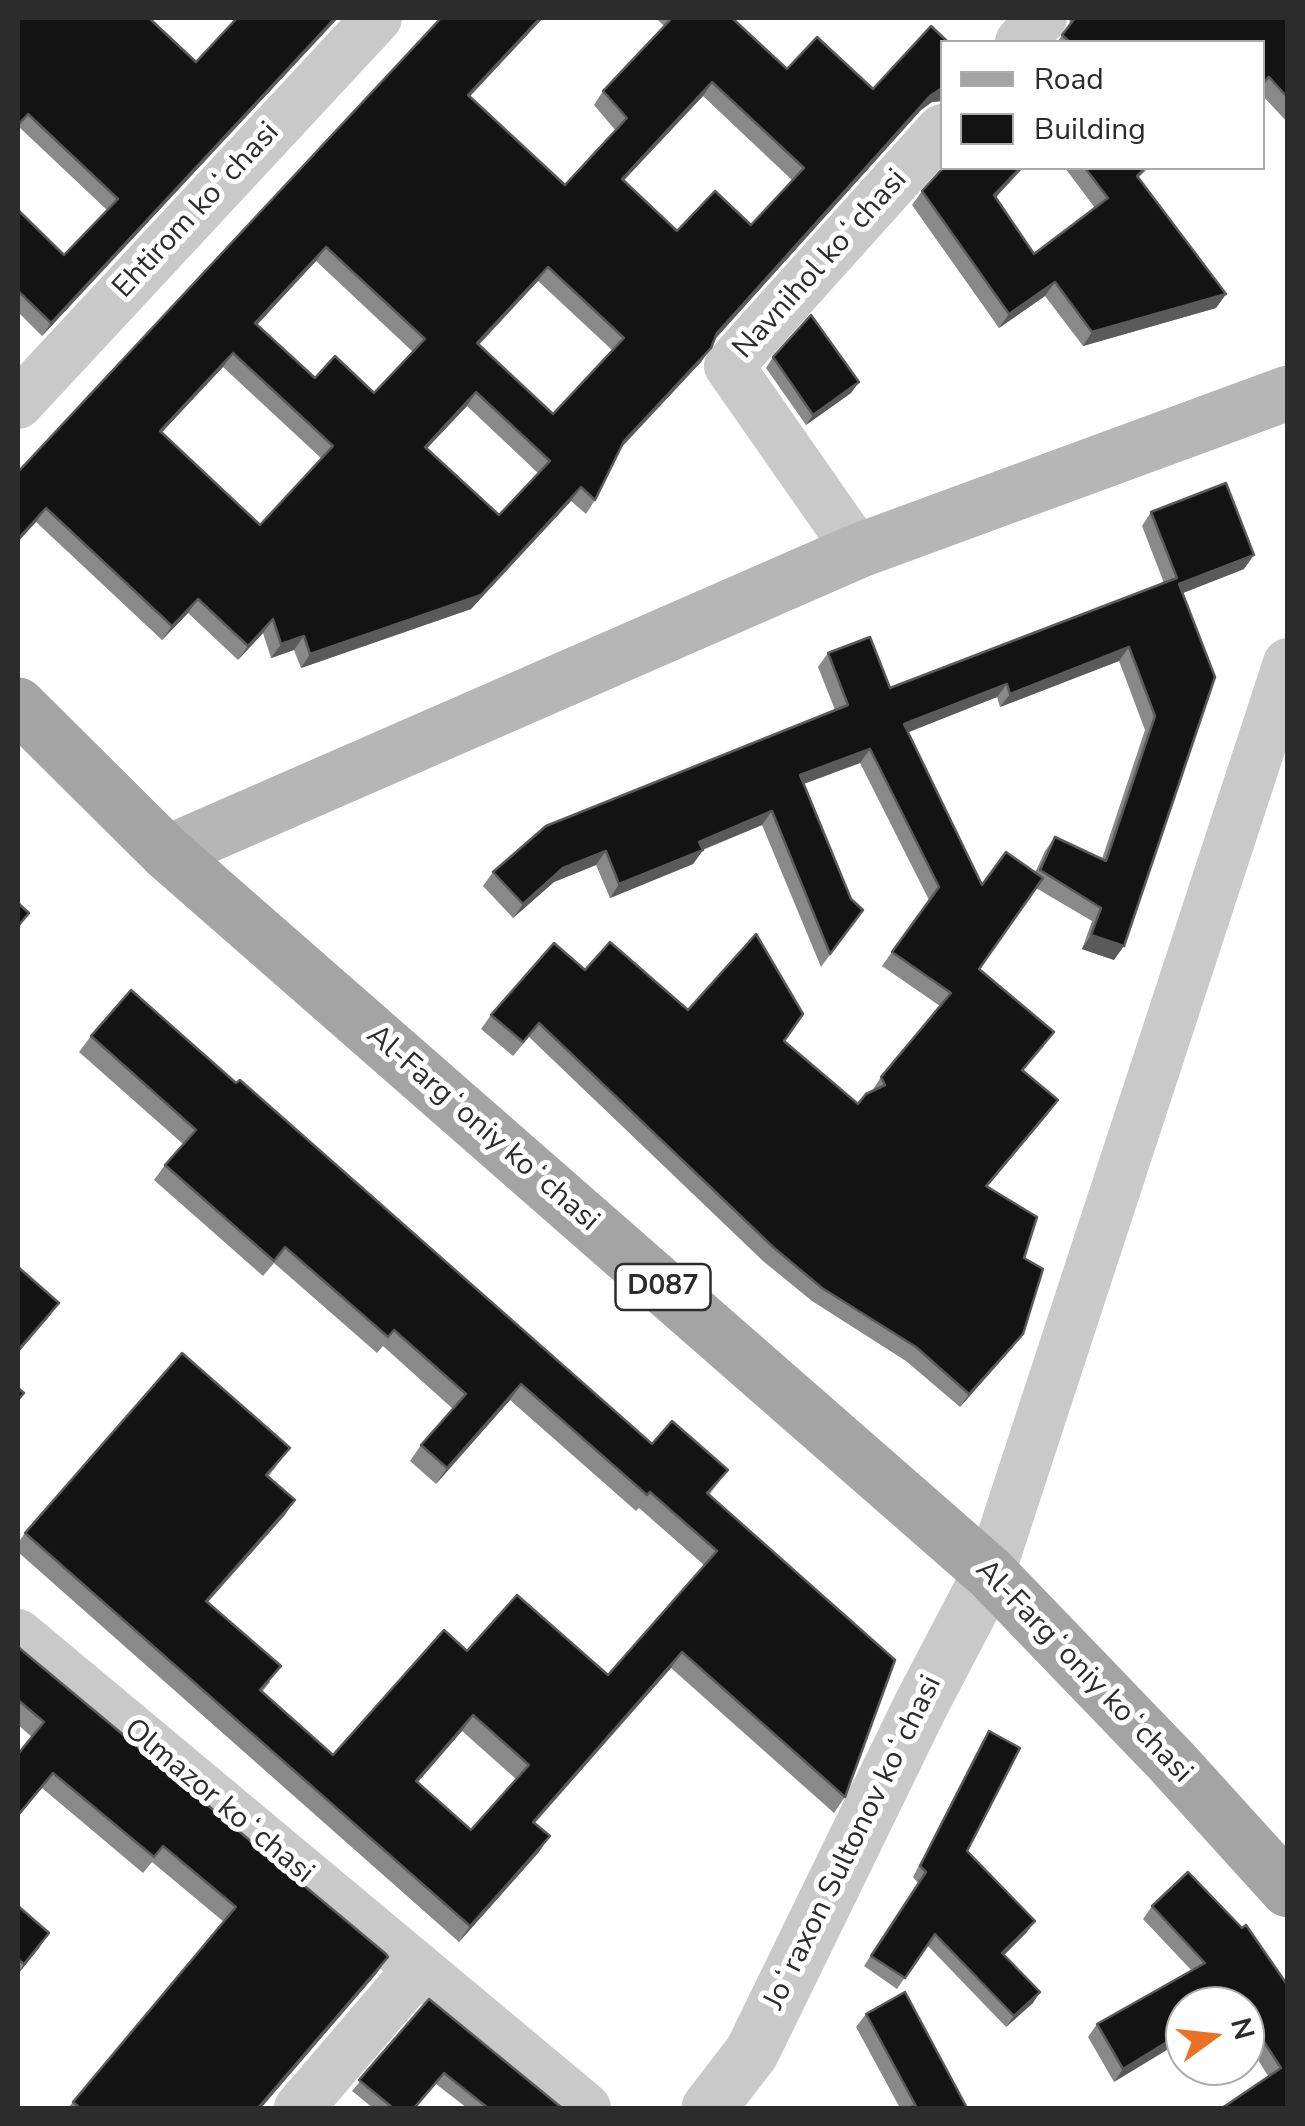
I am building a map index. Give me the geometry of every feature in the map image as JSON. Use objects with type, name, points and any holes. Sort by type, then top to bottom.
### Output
[{"type":"main road","points":[[167,853],[858,551],[1288,393]]},
{"type":"main road","name":"Al-Fargʻoniy koʻchasi","points":[[18,705],[167,853],[990,1572],[1288,1890]]},
{"type":"street","name":"Ehtirom koʻchasi","points":[[18,404],[378,18]]},
{"type":"street","points":[[1022,40],[1042,18]]},
{"type":"street","name":"Navnihol koʻchasi","points":[[858,551],[729,366],[940,131]]},
{"type":"street","points":[[990,1572],[1288,663]]},
{"type":"street","name":"Joʻraxon Sultonov koʻchasi","points":[[709,2108],[752,2052],[990,1572]]},
{"type":"street","name":"Olmazor koʻchasi","points":[[18,1634],[586,2108]]},
{"type":"street","points":[[298,2108],[418,1969]]},
{"type":"building","points":[[18,18],[149,18],[196,62],[237,18],[335,18],[51,323],[18,291],[18,210],[64,255],[118,199],[28,114],[18,125]]},
{"type":"building","points":[[441,18],[540,18],[468,95],[565,185],[627,118],[603,91],[672,18],[732,18],[787,69],[817,37],[873,89],[931,26],[946,40],[940,40],[940,89],[717,333],[711,348],[624,441],[595,500],[581,487],[481,595],[310,654],[304,636],[281,644],[273,619],[248,646],[198,599],[172,626],[46,508],[18,539],[18,472]],"holes":[[[712,82],[804,168],[751,225],[715,191],[677,231],[622,179]],[[326,247],[425,339],[374,393],[335,356],[315,378],[255,323]],[[548,267],[624,338],[553,414],[477,343]],[[233,353],[333,446],[260,525],[160,431]],[[476,392],[550,461],[499,515],[425,447]]]},
{"type":"building","points":[[1075,18],[1288,18],[1288,98],[1269,77],[1265,81],[1265,40],[1068,40],[1062,35]]},
{"type":"building","points":[[941,170],[1018,170],[994,195],[1034,254],[1108,198],[1087,170],[1143,170],[1137,176],[1226,294],[1092,332],[1055,282],[1009,314],[922,191]]},
{"type":"building","points":[[811,315],[859,382],[813,415],[773,357]]},
{"type":"building","points":[[1226,483],[1254,555],[1179,584],[1215,677],[1124,946],[1091,935],[1101,908],[1040,870],[1055,837],[1106,861],[1155,716],[1129,647],[1010,694],[1007,684],[904,724],[982,885],[1006,852],[1043,878],[979,969],[1054,1032],[1022,1070],[1058,1100],[986,1186],[1037,1217],[1024,1258],[1043,1269],[1023,1334],[969,1394],[916,1347],[822,1288],[773,1247],[539,1023],[523,1042],[491,1015],[554,943],[585,970],[610,942],[688,1010],[756,934],[803,1014],[784,1041],[858,1104],[866,1094],[885,1085],[881,1077],[951,993],[892,952],[939,887],[870,749],[800,775],[851,899],[863,910],[830,954],[772,811],[699,842],[703,850],[619,884],[606,851],[563,868],[523,904],[493,872],[546,826],[848,705],[828,653],[870,637],[890,688],[1177,578],[1151,512]]},
{"type":"building","points":[[18,903],[29,913],[18,926]]},
{"type":"building","points":[[131,990],[236,1083],[240,1080],[652,1444],[672,1421],[728,1470],[707,1493],[895,1660],[845,1797],[682,1652],[533,1822],[550,1836],[470,1926],[25,1533],[182,1353],[290,1448],[266,1475],[295,1500],[206,1601],[281,1666],[260,1690],[333,1755],[444,1630],[467,1651],[517,1595],[608,1675],[717,1551],[521,1384],[447,1468],[421,1445],[466,1394],[394,1330],[388,1337],[285,1247],[274,1261],[165,1165],[196,1130],[91,1036]],"holes":[[[473,1715],[529,1765],[471,1830],[416,1781]]]},
{"type":"building","points":[[18,1267],[59,1303],[18,1350]]},
{"type":"building","points":[[18,1647],[388,1957],[258,2108],[80,2108],[73,2102],[236,1907],[163,1846],[154,1857],[53,1773],[18,1815],[18,1754],[44,1722],[18,1700]]},
{"type":"building","points":[[989,1731],[1020,1748],[967,1851],[1035,1921],[1002,1953],[1040,1992],[1014,2016],[935,1934],[905,1978],[871,1956],[926,1872],[920,1866]]},
{"type":"building","points":[[1188,1872],[1242,1928],[1246,1925],[1288,1986],[1288,2108],[1222,2108],[1254,2086],[1265,2086],[1265,2079],[1281,2068],[1265,2044],[1265,1986],[1165,1986],[1165,2043],[1123,2069],[1097,2024],[1205,1963],[1152,1906]]},
{"type":"building","points":[[18,1906],[49,1933],[24,1964],[18,1962]]},
{"type":"building","points":[[905,1992],[967,2108],[917,2108],[866,2014]]},
{"type":"building","points":[[429,1999],[562,2108],[488,2108],[444,2073],[414,2108],[393,2108],[359,2080]]}]
